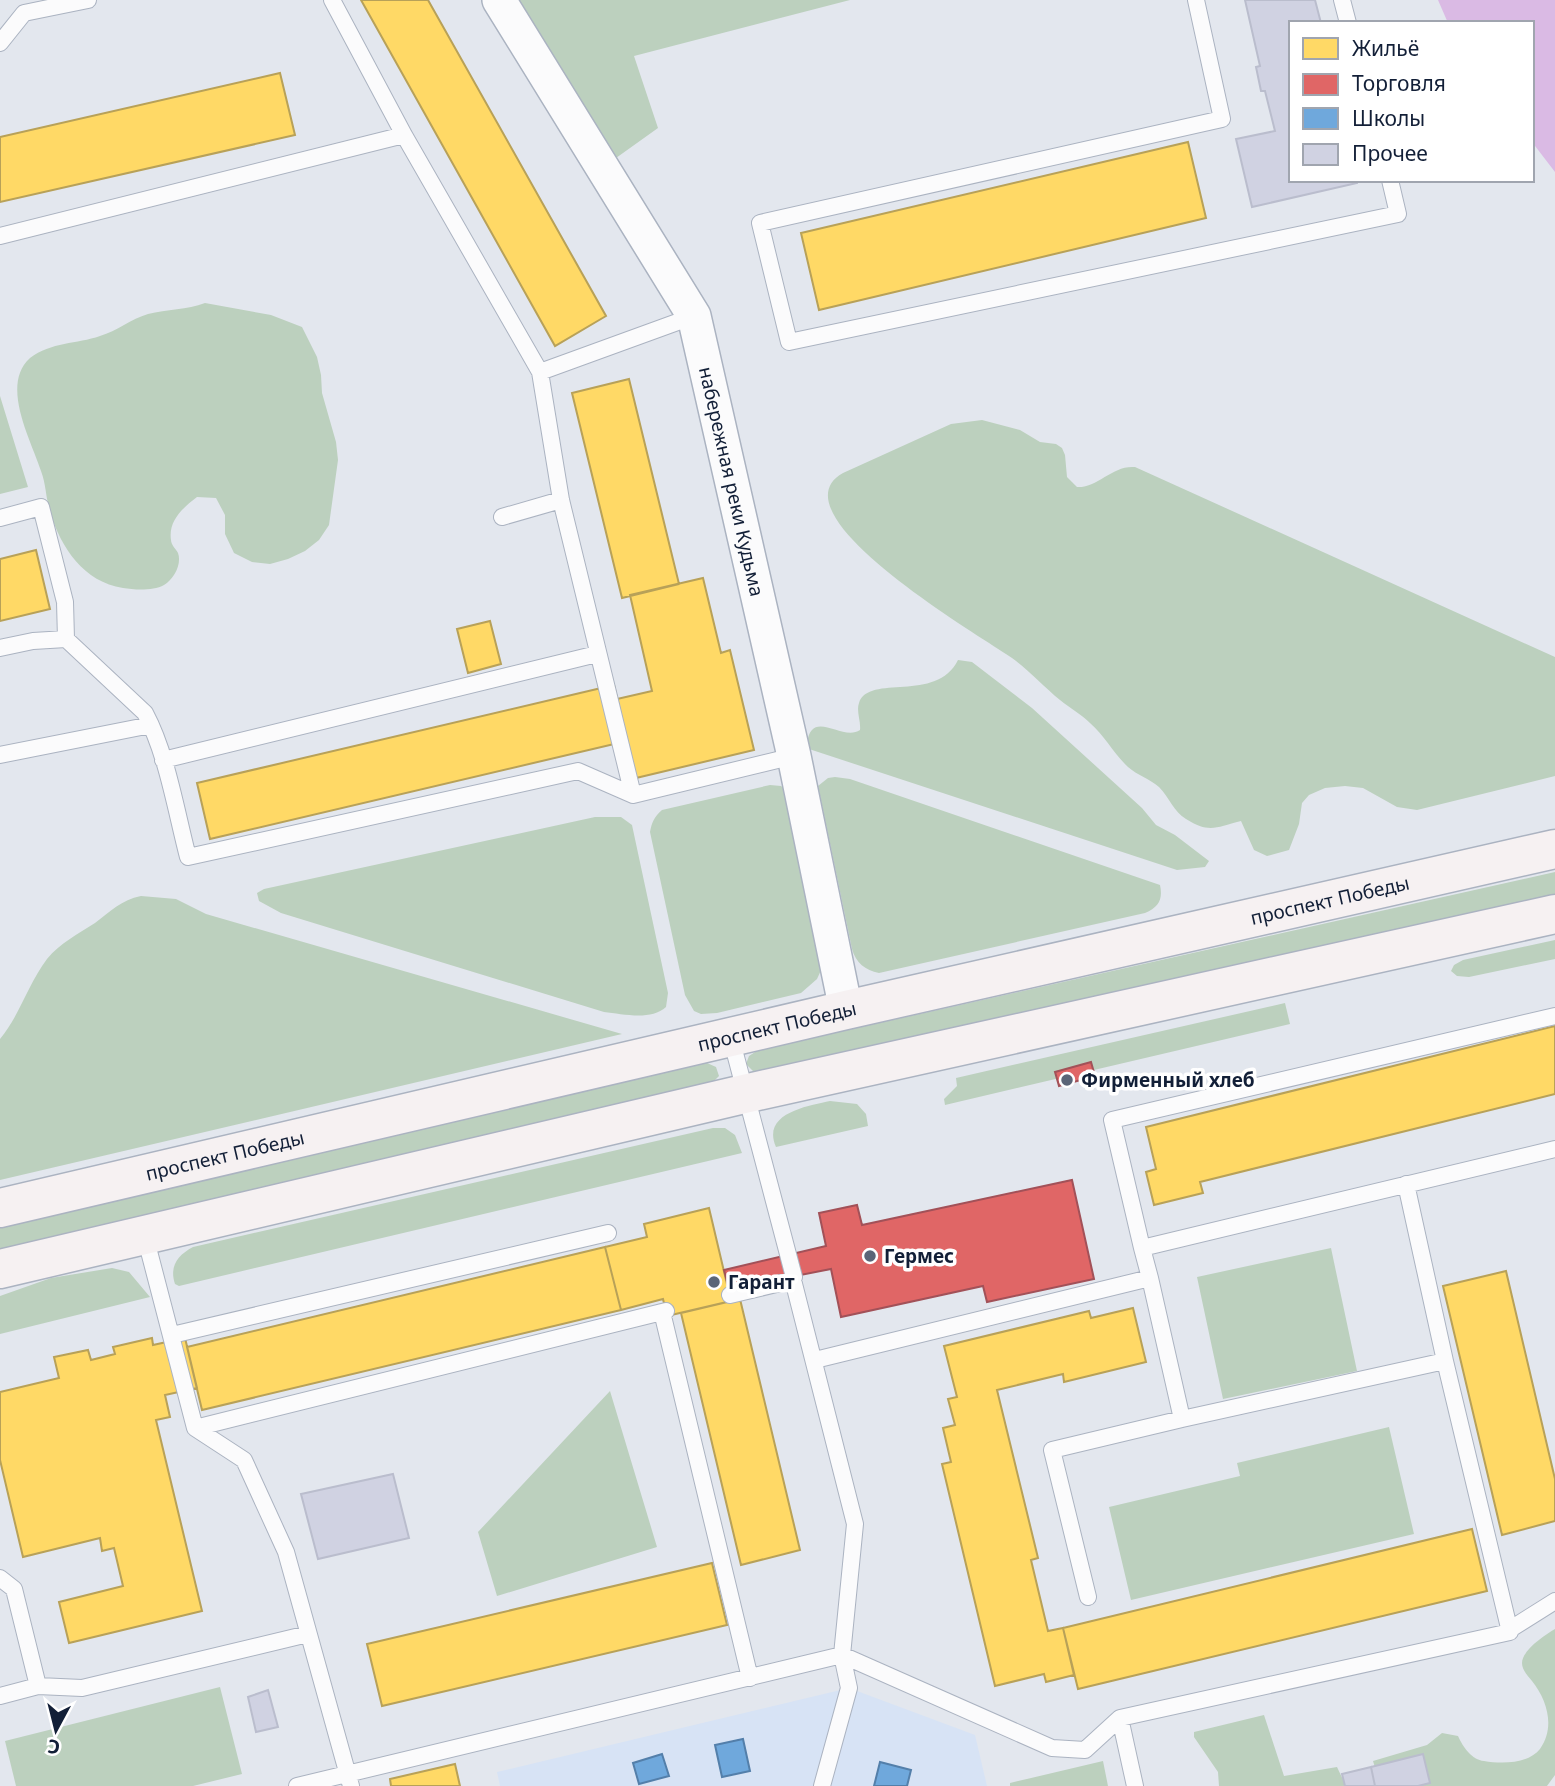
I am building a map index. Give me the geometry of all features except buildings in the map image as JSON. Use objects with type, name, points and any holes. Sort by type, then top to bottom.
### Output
[{"type":"main road","name":"проспект Победы","points":[[0,1208],[846,1010],[1555,849]]},
{"type":"main road","points":[[0,1269],[744,1094],[1555,914]]},
{"type":"street","name":"набережная реки Кудьма","points":[[499,0],[695,316],[794,757],[846,1010]]},
{"type":"lane","points":[[0,44],[24,13],[88,0]]},
{"type":"lane","points":[[332,0],[404,135],[540,372],[561,500],[633,795]]},
{"type":"lane","points":[[1196,0],[1222,119],[760,223],[789,342],[1398,214],[1390,182]]},
{"type":"lane","points":[[1342,0],[1347,21]]},
{"type":"lane","points":[[0,236],[404,135]]},
{"type":"lane","points":[[540,372],[695,316]]},
{"type":"lane","points":[[502,517],[561,500]]},
{"type":"lane","points":[[0,518],[41,507],[65,602],[66,639]]},
{"type":"lane","points":[[0,648],[33,640],[66,639],[145,713],[163,760],[188,856],[578,771],[633,795],[794,757]]},
{"type":"lane","points":[[163,760],[597,654]]},
{"type":"lane","points":[[0,755],[151,725]]},
{"type":"lane","points":[[1182,1419],[1112,1120],[1555,1016]]},
{"type":"lane","points":[[731,1038],[855,1524],[842,1655],[849,1688],[822,1786]]},
{"type":"lane","points":[[1142,1248],[1555,1149]]},
{"type":"lane","points":[[1406,1184],[1509,1630]]},
{"type":"lane","points":[[172,1335],[608,1233]]},
{"type":"lane","points":[[145,1236],[195,1428],[244,1460],[286,1552],[349,1780]]},
{"type":"lane","points":[[815,1360],[1150,1278]]},
{"type":"lane","points":[[730,1295],[793,1280]]},
{"type":"lane","points":[[195,1428],[664,1312],[750,1678]]},
{"type":"lane","points":[[1088,1597],[1052,1450],[1445,1361]]},
{"type":"lane","points":[[0,1578],[14,1589],[38,1686]]},
{"type":"lane","points":[[297,1786],[349,1780],[842,1655],[1052,1748],[1085,1750],[1120,1718],[1509,1630],[1555,1601]]},
{"type":"lane","points":[[0,1696],[38,1686],[82,1688],[308,1634]]},
{"type":"lane","points":[[1120,1718],[1135,1786]]},
{"type":"shaded area","points":[[1438,0],[1555,0],[1555,172],[1534,145],[1534,21],[1447,21]]},
{"type":"shaded area","points":[[849,1688],[975,1735],[987,1786],[500,1786],[497,1772]]},
{"type":"green space","points":[[506,0],[850,0],[634,56],[658,128],[616,158]]},
{"type":"green space","points":[[205,303],[271,315],[302,327],[317,357],[322,393],[336,442],[338,460],[329,525],[319,540],[305,551],[270,564],[252,562],[234,553],[225,534],[225,515],[216,498],[197,497],[174,520],[171,542],[178,553],[179,562],[168,582],[160,587],[144,590],[109,584],[97,579],[76,561],[55,525],[43,476],[20,413],[18,383],[21,369],[30,358],[55,346],[100,336],[148,314]]},
{"type":"green space","points":[[0,396],[28,487],[0,494]]},
{"type":"green space","points":[[982,420],[1020,430],[1040,442],[1056,444],[1062,448],[1067,477],[1077,487],[1092,484],[1119,469],[1135,467],[1555,657],[1555,776],[1417,810],[1397,807],[1363,788],[1325,788],[1309,795],[1302,803],[1299,824],[1289,850],[1267,856],[1254,850],[1241,821],[1207,828],[1194,824],[1178,812],[1159,787],[1128,767],[1087,720],[1012,658],[890,573],[857,544],[835,516],[828,492],[843,473],[951,424]]},
{"type":"green space","points":[[958,660],[972,662],[1032,708],[1142,808],[1156,825],[1175,835],[1209,861],[1205,867],[1177,870],[809,749],[807,744],[814,728],[821,726],[853,733],[860,730],[858,706],[865,694],[935,681],[948,673]]},
{"type":"green space","points":[[828,778],[850,779],[1160,885],[1160,898],[1154,908],[1145,913],[874,972],[859,962],[852,949],[818,786]]},
{"type":"green space","points":[[770,785],[781,786],[787,791],[823,966],[817,979],[801,993],[717,1013],[701,1014],[694,1011],[685,995],[650,832],[652,825],[662,810]]},
{"type":"green space","points":[[595,817],[621,817],[632,825],[668,993],[666,1007],[653,1014],[636,1016],[604,1012],[281,913],[259,901],[257,893],[264,889]]},
{"type":"green space","points":[[1555,872],[1555,895],[764,1072],[753,1071],[746,1064],[749,1056],[758,1050]]},
{"type":"green space","points":[[141,896],[176,899],[206,914],[622,1034],[0,1180],[0,1039],[52,953],[116,906]]},
{"type":"green space","points":[[1555,940],[1555,959],[1469,977],[1457,976],[1451,971],[1454,965],[1463,960]]},
{"type":"green space","points":[[1285,1003],[1290,1024],[945,1105],[944,1099],[957,1086],[956,1078]]},
{"type":"green space","points":[[707,1063],[716,1067],[719,1076],[711,1084],[0,1249],[0,1227]]},
{"type":"green space","points":[[830,1101],[857,1104],[866,1114],[868,1126],[776,1147],[773,1135],[775,1126],[781,1119],[799,1109]]},
{"type":"green space","points":[[713,1128],[725,1128],[735,1135],[742,1153],[179,1286],[173,1278],[176,1262],[193,1247]]},
{"type":"green space","points":[[1331,1248],[1357,1371],[1223,1399],[1197,1277]]},
{"type":"green space","points":[[112,1268],[129,1272],[150,1297],[0,1334],[0,1296],[51,1278]]},
{"type":"green space","points":[[610,1391],[657,1547],[497,1596],[478,1532]]},
{"type":"green space","points":[[1389,1427],[1414,1534],[1131,1600],[1109,1507],[1240,1476],[1237,1463]]},
{"type":"green space","points":[[1555,1629],[1555,1775],[1547,1786],[1354,1786],[1378,1777],[1373,1761],[1427,1745],[1442,1733],[1458,1736],[1468,1752],[1480,1760],[1514,1762],[1535,1754],[1545,1741],[1548,1715],[1538,1689],[1522,1663],[1530,1648]]},
{"type":"green space","points":[[220,1687],[242,1774],[193,1786],[16,1786],[5,1741]]},
{"type":"green space","points":[[1264,1715],[1284,1776],[1337,1767],[1346,1786],[1219,1786],[1218,1772],[1194,1737],[1194,1732]]},
{"type":"green space","points":[[1103,1761],[1108,1786],[1010,1786],[1010,1783]]},
{"type":"place","name":"Фирменный хлеб","points":[[1067,1080]]},
{"type":"place","name":"Гермес","points":[[870,1256]]},
{"type":"place","name":"Гарант","points":[[714,1282]]}]
